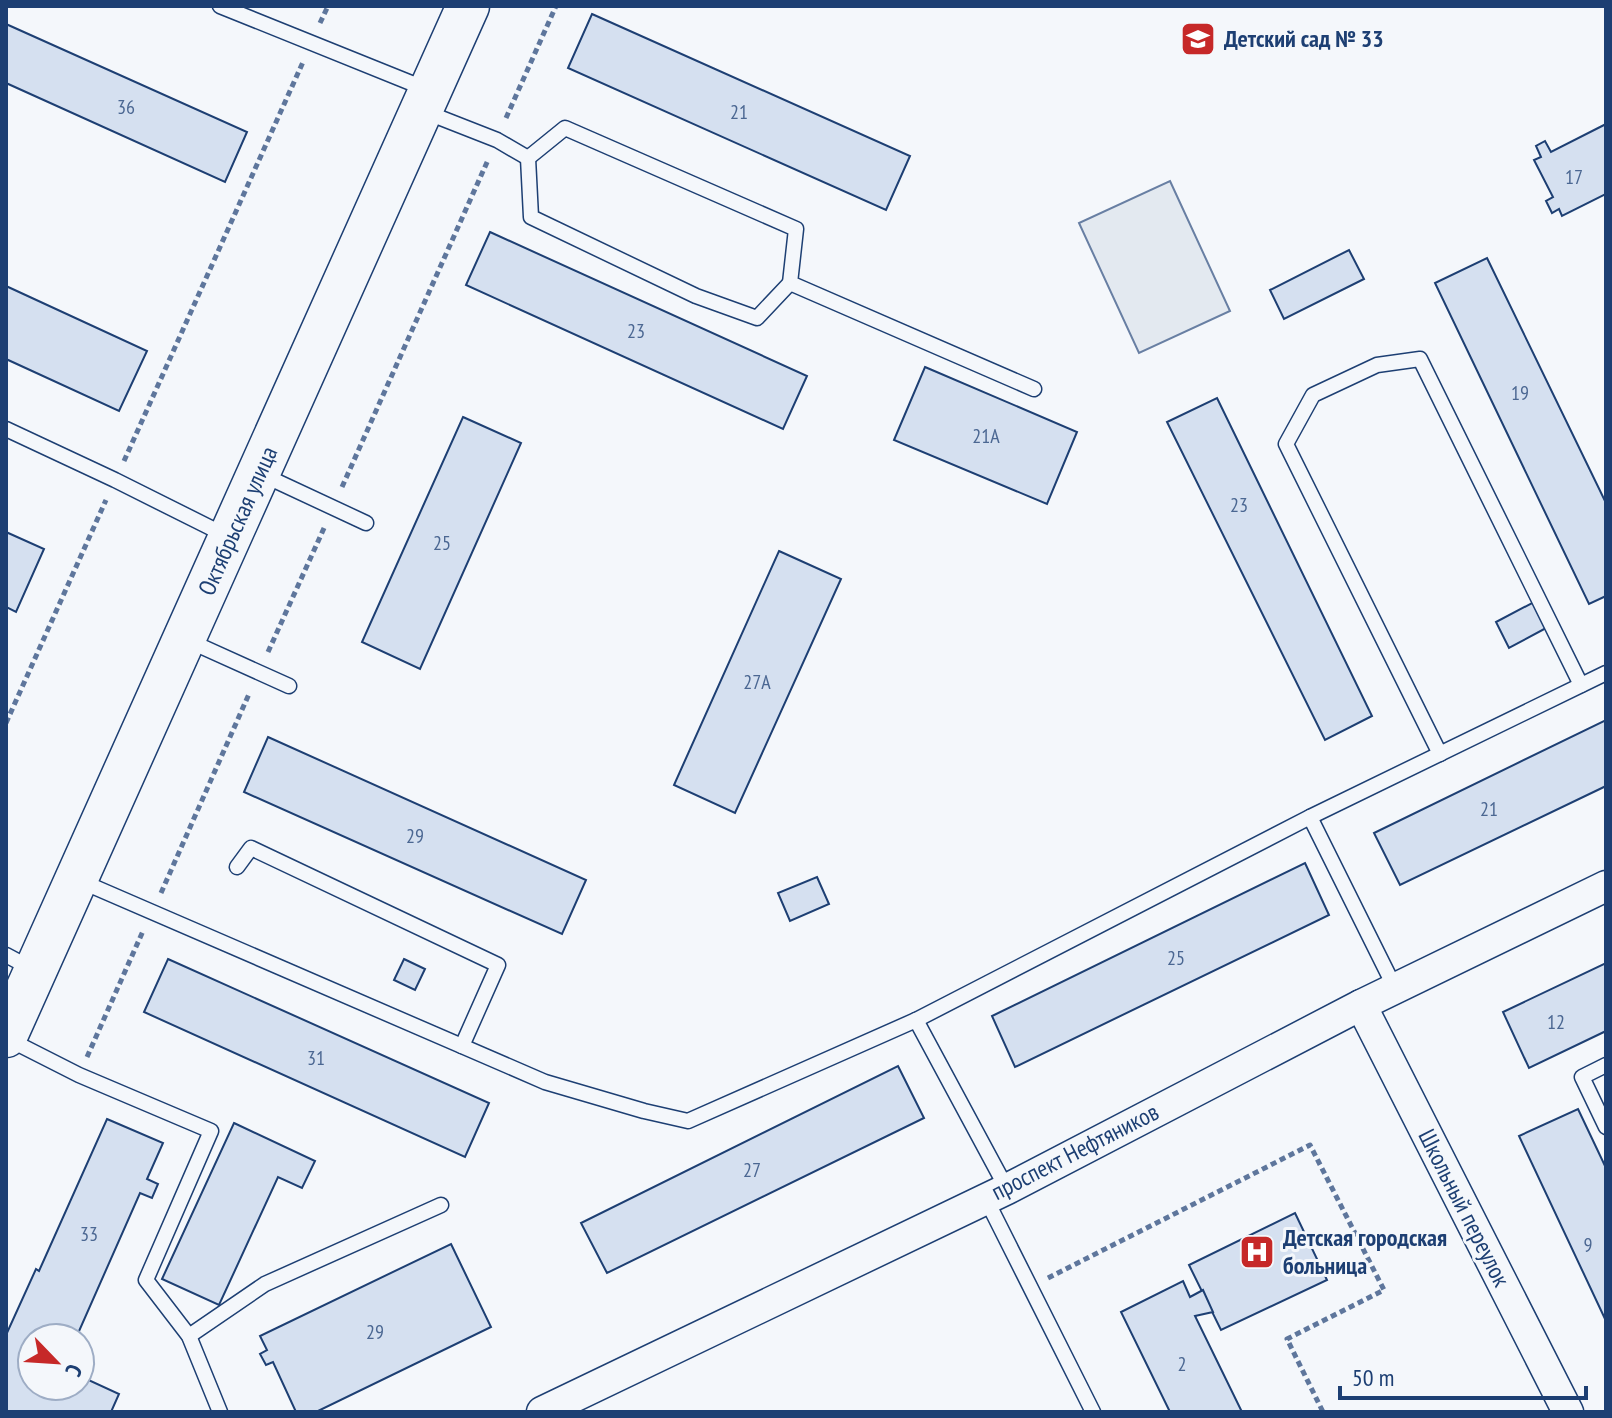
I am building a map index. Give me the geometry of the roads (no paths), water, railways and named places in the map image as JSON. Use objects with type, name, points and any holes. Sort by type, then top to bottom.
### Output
[{"type":"street","name":"Октябрьская улица","points":[[6,1037],[20,963],[78,880],[468,6]]},
{"type":"street","name":"проспект Нефтяников","points":[[542,1412],[996,1194],[1361,1005],[1606,886]]},
{"type":"street","name":"Школьный переулок","points":[[1361,1005],[1568,1412]]},
{"type":"lane","points":[[220,6],[311,43],[426,100],[528,158]]},
{"type":"lane","points":[[565,128],[796,229],[790,283],[757,318],[696,296],[531,217],[528,158],[565,128]]},
{"type":"lane","points":[[790,283],[1034,389]]},
{"type":"lane","points":[[1440,754],[1286,444],[1313,395],[1377,365],[1420,359],[1581,685]]},
{"type":"lane","points":[[6,429],[230,538]]},
{"type":"lane","points":[[259,473],[366,523]]},
{"type":"lane","points":[[185,639],[289,686]]},
{"type":"lane","points":[[78,880],[545,1082],[688,1121],[916,1020],[1310,817],[1606,673]]},
{"type":"lane","points":[[1310,817],[1395,988]]},
{"type":"lane","points":[[237,867],[251,848],[498,965],[462,1046]]},
{"type":"lane","points":[[916,1020],[996,1194],[1030,1287],[1093,1412]]},
{"type":"lane","points":[[6,1037],[79,1075],[211,1131],[146,1280],[189,1336],[220,1412]]},
{"type":"lane","points":[[1606,1065],[1582,1077],[1606,1127]]},
{"type":"lane","points":[[189,1336],[265,1284],[441,1205]]},
{"type":"place","name":"Детский сад № 33","points":[[1198,39]]},
{"type":"place","name":"Детская городская больница","points":[[1257,1252]]}]
